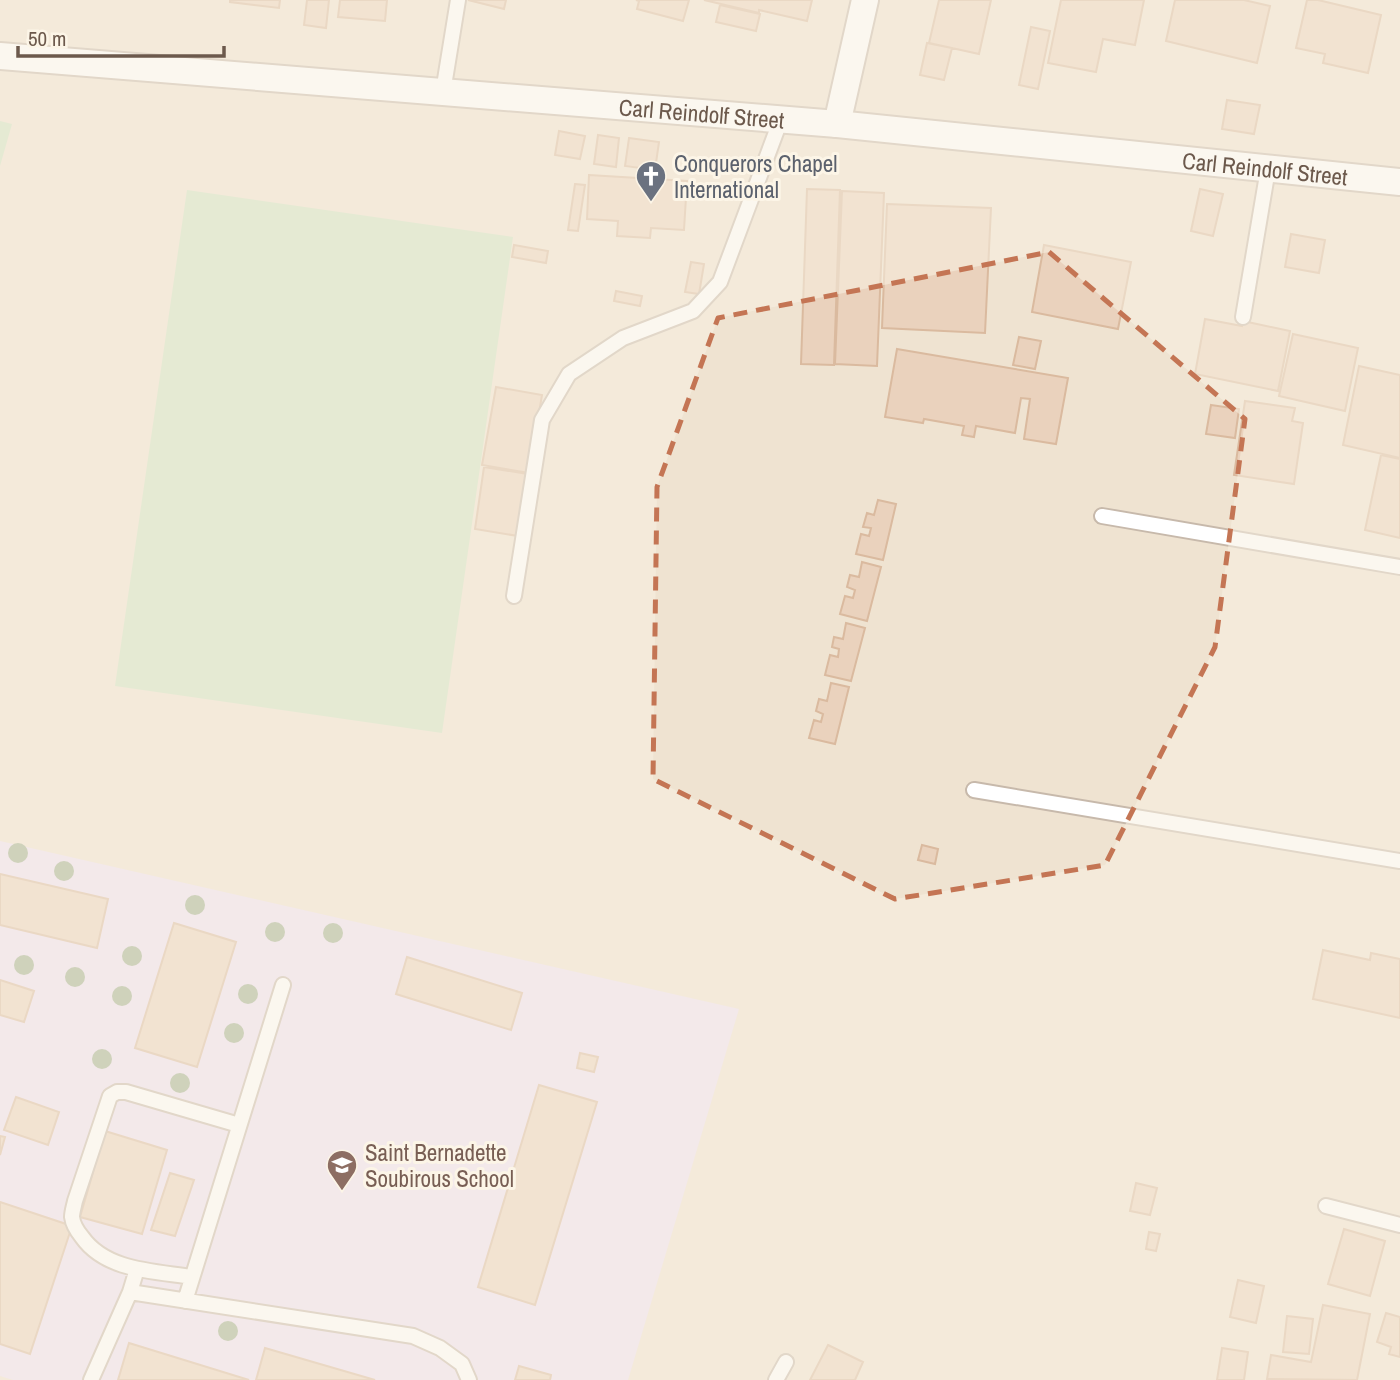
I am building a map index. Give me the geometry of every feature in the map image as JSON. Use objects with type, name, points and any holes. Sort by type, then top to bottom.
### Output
[{"type":"street","points":[[837,124],[865,0]]},
{"type":"street","name":"Carl Reindolf Street","points":[[0,56],[837,124],[1400,183]]},
{"type":"lane","points":[[443,92],[458,0]]},
{"type":"lane","points":[[514,596],[542,420],[569,374],[623,338],[692,311],[720,282],[781,119]]},
{"type":"lane","points":[[1243,317],[1268,169]]},
{"type":"lane","points":[[1102,516],[1400,567]]},
{"type":"lane","points":[[974,790],[1400,861]]},
{"type":"lane","points":[[185,1301],[283,985]]},
{"type":"lane","points":[[192,1277],[137,1269],[108,1260],[84,1241],[75,1228],[72,1216],[75,1201],[110,1096],[117,1092],[126,1092],[239,1125]]},
{"type":"lane","points":[[1326,1206],[1400,1225]]},
{"type":"lane","points":[[91,1380],[130,1293],[137,1269]]},
{"type":"lane","points":[[130,1293],[413,1336],[440,1348],[462,1364],[469,1380]]},
{"type":"lane","points":[[776,1380],[786,1362]]},
{"type":"highlighted area","points":[[1049,252],[1245,419],[1215,647],[1105,865],[895,899],[653,779],[657,487],[718,318]]},
{"type":"shaded area","points":[[0,0],[1400,0],[1400,1380],[0,1380]]},
{"type":"shaded area","name":"Saint Bernadette Soubirous School","points":[[0,841],[739,1009],[628,1380],[13,1380],[0,1376]]},
{"type":"green space","points":[[0,121],[12,124],[0,166]]},
{"type":"green space","points":[[187,190],[513,237],[442,733],[115,686]]},
{"type":"building","points":[[230,0],[280,0],[279,8]]},
{"type":"building","points":[[307,0],[329,0],[326,28],[304,25]]},
{"type":"building","points":[[340,0],[387,0],[385,21],[338,17]]},
{"type":"building","points":[[468,0],[506,0],[504,9]]},
{"type":"building","points":[[636,0],[689,0],[683,21],[637,9],[639,1]]},
{"type":"building","points":[[704,0],[812,0],[807,21]]},
{"type":"building","points":[[939,0],[991,0],[979,54],[929,43]]},
{"type":"building","points":[[1061,0],[1144,0],[1135,45],[1103,39],[1096,72],[1048,63]]},
{"type":"building","points":[[1175,0],[1244,0],[1270,6],[1257,63],[1166,41]]},
{"type":"building","points":[[1307,0],[1318,0],[1381,15],[1368,73],[1323,63],[1325,54],[1296,48]]},
{"type":"building","points":[[720,5],[760,14],[756,31],[716,22]]},
{"type":"building","points":[[1031,27],[1050,31],[1038,89],[1019,85]]},
{"type":"building","points":[[927,43],[952,48],[944,80],[920,75]]},
{"type":"building","points":[[1227,100],[1260,105],[1254,134],[1222,129]]},
{"type":"building","points":[[559,131],[585,136],[580,159],[555,155]]},
{"type":"building","points":[[598,135],[619,138],[616,167],[594,164]]},
{"type":"building","points":[[629,138],[659,142],[655,170],[625,166]]},
{"type":"building","points":[[589,175],[687,181],[684,230],[651,228],[650,238],[617,236],[618,221],[587,219]]},
{"type":"building","points":[[575,184],[585,185],[578,231],[568,230]]},
{"type":"building","points":[[807,189],[840,190],[834,365],[801,364]]},
{"type":"building","points":[[1200,189],[1223,194],[1213,236],[1191,231]]},
{"type":"building","points":[[842,191],[884,193],[877,366],[835,364]]},
{"type":"building","points":[[887,204],[991,208],[985,333],[882,328]]},
{"type":"building","points":[[1291,234],[1325,240],[1319,273],[1285,267]]},
{"type":"building","points":[[514,245],[548,251],[546,263],[512,257]]},
{"type":"building","points":[[1044,245],[1131,262],[1118,329],[1032,312]]},
{"type":"building","points":[[691,262],[704,264],[699,294],[685,292]]},
{"type":"building","points":[[616,291],[642,296],[640,306],[614,301]]},
{"type":"building","points":[[1205,319],[1242,326],[1243,321],[1290,331],[1278,391],[1195,374]]},
{"type":"building","points":[[1293,334],[1358,348],[1345,411],[1279,396]]},
{"type":"building","points":[[1019,337],[1041,341],[1035,369],[1013,365]]},
{"type":"building","points":[[897,349],[1068,378],[1056,444],[1024,439],[1030,399],[1021,398],[1015,433],[976,426],[974,437],[962,435],[964,426],[924,419],[923,423],[885,417]]},
{"type":"building","points":[[1359,366],[1400,375],[1400,458],[1343,445]]},
{"type":"building","points":[[496,387],[542,395],[529,473],[482,465]]},
{"type":"building","points":[[1245,401],[1295,408],[1292,421],[1303,423],[1294,484],[1234,475]]},
{"type":"building","points":[[1211,405],[1239,409],[1235,438],[1206,434]]},
{"type":"building","points":[[1381,455],[1400,459],[1400,538],[1365,530]]},
{"type":"building","points":[[484,467],[528,474],[518,536],[475,529]]},
{"type":"building","points":[[878,500],[896,504],[883,560],[856,554],[861,534],[869,536],[871,528],[863,527],[867,513],[874,515]]},
{"type":"building","points":[[862,562],[881,567],[867,621],[840,614],[845,596],[853,598],[855,590],[847,587],[850,575],[859,577]]},
{"type":"building","points":[[846,623],[865,628],[851,681],[825,675],[830,655],[838,657],[839,649],[832,647],[834,637],[843,639]]},
{"type":"building","points":[[831,683],[849,687],[835,744],[809,738],[814,720],[821,722],[823,714],[816,711],[819,699],[827,701]]},
{"type":"building","points":[[922,845],[938,849],[935,864],[918,860]]},
{"type":"building","points":[[0,874],[108,899],[97,948],[0,925]]},
{"type":"building","points":[[174,923],[236,942],[197,1067],[135,1048]]},
{"type":"building","points":[[1323,950],[1370,960],[1371,953],[1400,959],[1400,1018],[1313,999]]},
{"type":"building","points":[[407,957],[522,993],[511,1030],[396,994]]},
{"type":"building","points":[[0,980],[34,991],[24,1022],[0,1015]]},
{"type":"building","points":[[580,1053],[598,1057],[594,1072],[577,1068]]},
{"type":"building","points":[[539,1085],[597,1102],[535,1305],[478,1287]]},
{"type":"building","points":[[16,1097],[59,1112],[48,1145],[4,1130]]},
{"type":"building","points":[[105,1131],[167,1150],[142,1234],[80,1217]]},
{"type":"building","points":[[0,1136],[5,1137],[0,1155]]},
{"type":"building","points":[[170,1173],[194,1180],[175,1236],[151,1230]]},
{"type":"building","points":[[1136,1183],[1157,1188],[1150,1215],[1130,1211]]},
{"type":"building","points":[[0,1202],[72,1226],[30,1354],[0,1344]]},
{"type":"building","points":[[1344,1229],[1385,1241],[1370,1296],[1328,1284]]},
{"type":"building","points":[[1149,1232],[1160,1234],[1156,1251],[1146,1249]]},
{"type":"building","points":[[1238,1280],[1264,1286],[1256,1323],[1230,1317]]},
{"type":"building","points":[[1323,1305],[1370,1314],[1357,1380],[1267,1379],[1271,1355],[1311,1362]]},
{"type":"building","points":[[1386,1313],[1400,1317],[1400,1357],[1389,1354],[1391,1347],[1377,1342]]},
{"type":"building","points":[[1287,1316],[1313,1319],[1309,1354],[1283,1352]]},
{"type":"building","points":[[129,1343],[249,1380],[118,1380]]},
{"type":"building","points":[[828,1345],[863,1362],[855,1380],[810,1380]]},
{"type":"building","points":[[265,1348],[375,1380],[256,1380]]},
{"type":"building","points":[[1222,1348],[1248,1352],[1244,1380],[1217,1380]]},
{"type":"building","points":[[519,1366],[551,1375],[550,1380],[515,1380]]},
{"type":"place","name":"Conquerors Chapel International","points":[[651,203]]},
{"type":"place","name":"Saint Bernadette Soubirous School","points":[[342,1192]]}]
